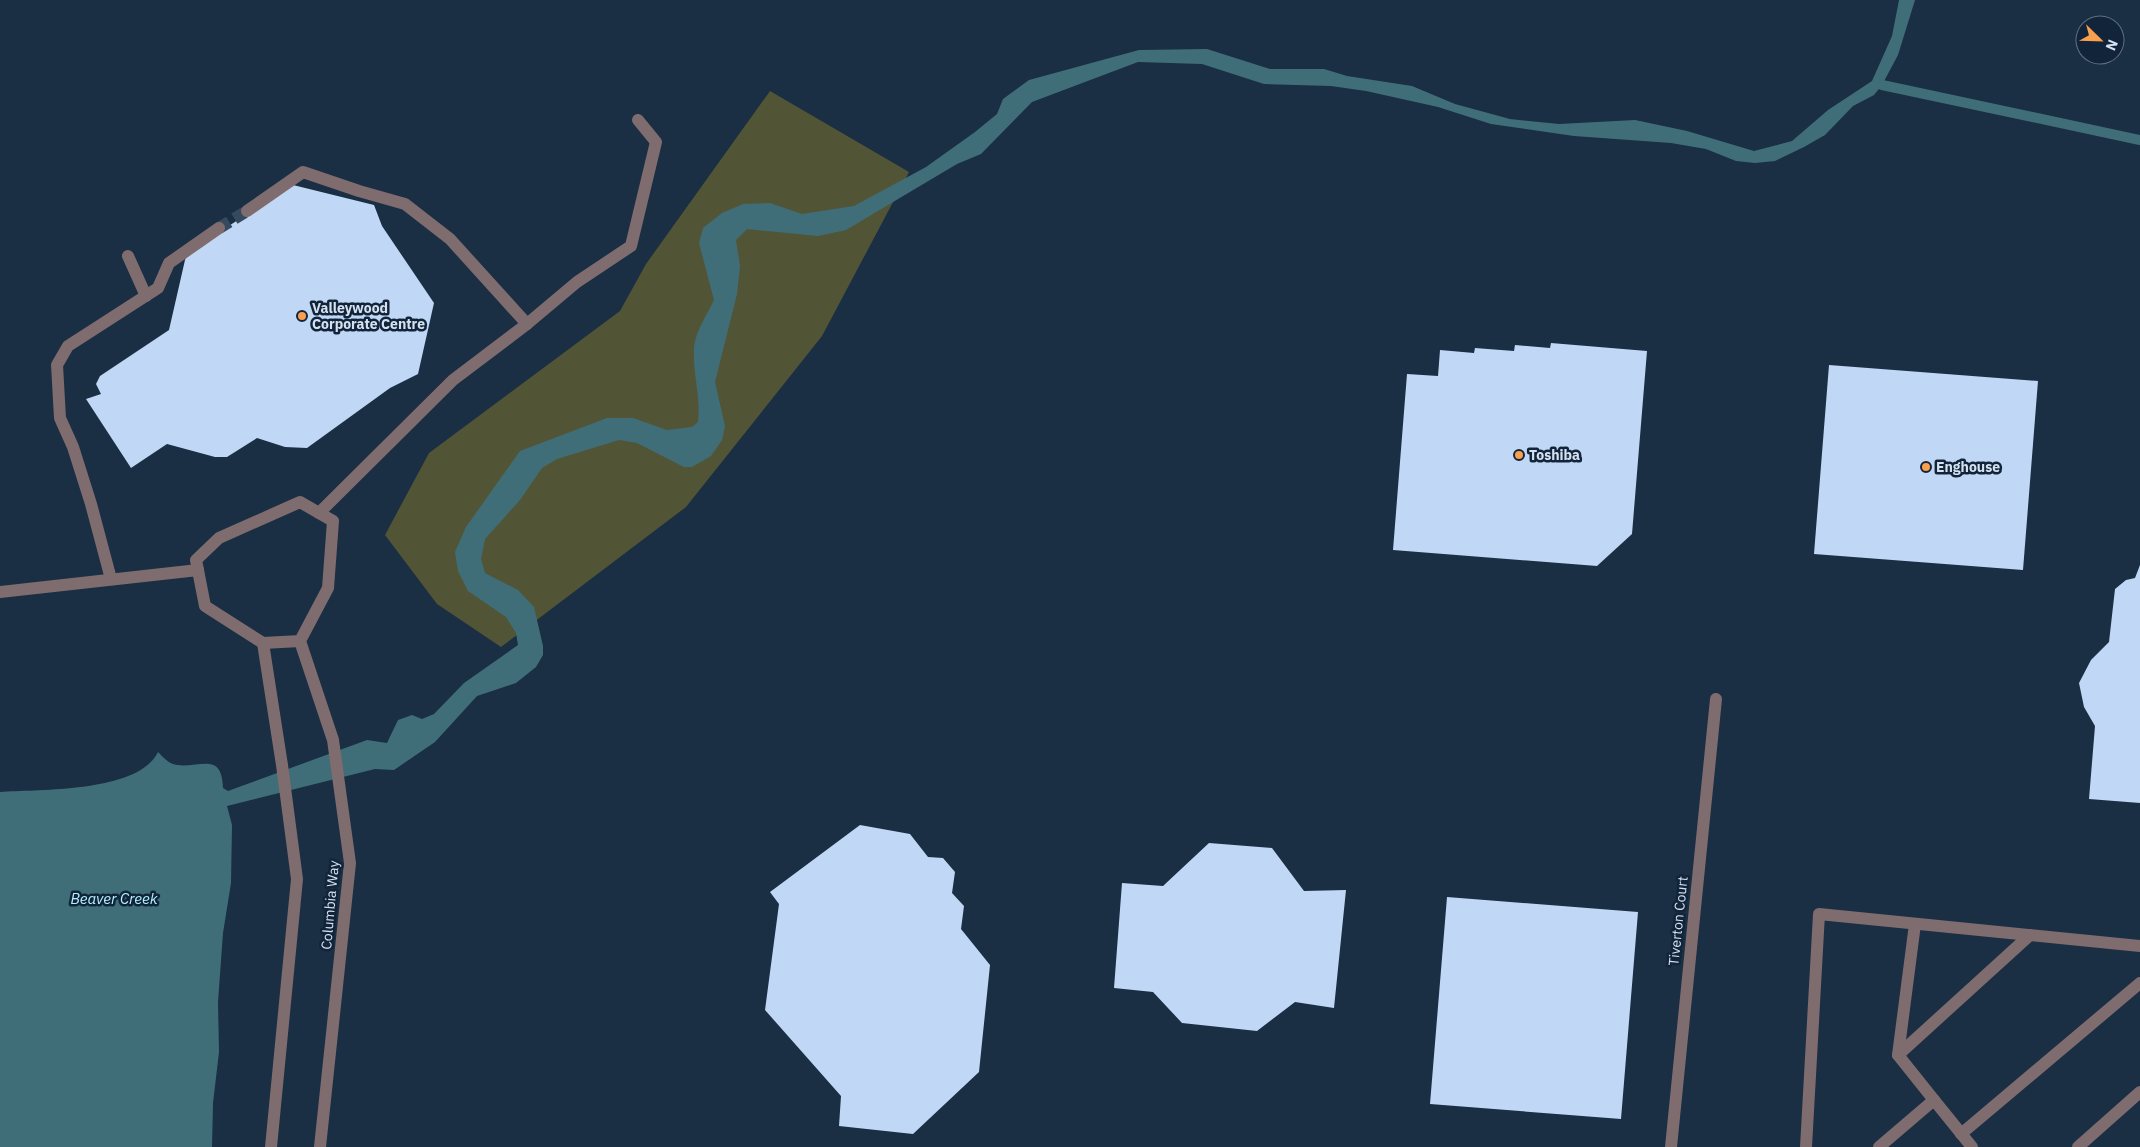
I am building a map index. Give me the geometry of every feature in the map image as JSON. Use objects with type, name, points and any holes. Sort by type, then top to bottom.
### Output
[{"type":"street","points":[[319,513],[453,380],[527,324],[577,282],[631,246],[656,142],[638,120]]},
{"type":"street","points":[[247,211],[303,172],[359,192],[405,204],[450,239],[527,324]]},
{"type":"street","points":[[111,579],[74,447],[60,418],[57,364],[68,346],[158,288],[169,263],[219,228]]},
{"type":"street","points":[[128,256],[146,296]]},
{"type":"street","points":[[300,502],[319,513],[333,521],[328,588],[300,642],[263,643],[205,606],[196,560],[219,538],[300,502]]},
{"type":"street","points":[[0,592],[198,570]]},
{"type":"street","name":"Columbia Way","points":[[300,642],[333,740],[350,863],[320,1147]]},
{"type":"street","points":[[263,643],[297,879],[271,1147]]},
{"type":"street","name":"Tiverton Court","points":[[1671,1147],[1716,698]]},
{"type":"street","points":[[1806,1147],[1819,914],[2140,946]]},
{"type":"street","points":[[1915,924],[1898,1055],[1972,1147]]},
{"type":"street","points":[[1898,1055],[2030,935]]},
{"type":"street","points":[[1962,1134],[2140,983]]},
{"type":"street","points":[[2078,1147],[2140,1092]]},
{"type":"street","points":[[1879,1147],[1934,1100]]},
{"type":"shaded area","points":[[770,91],[909,172],[822,336],[686,507],[501,647],[437,604],[385,535],[429,453],[620,311],[646,264]]},
{"type":"water","name":"Beaver Creek","points":[[1899,0],[1915,0],[1898,55],[1882,85],[1874,95],[1853,106],[1825,135],[1775,161],[1755,163],[1736,161],[1706,149],[1671,143],[1574,136],[1491,124],[1438,107],[1366,91],[1331,86],[1264,84],[1202,64],[1138,62],[1032,102],[981,154],[957,164],[846,230],[818,236],[747,229],[736,240],[740,266],[737,294],[715,382],[725,426],[722,440],[711,456],[692,467],[684,467],[637,443],[619,440],[557,459],[542,468],[520,500],[485,539],[481,559],[485,573],[518,590],[534,607],[543,646],[543,655],[536,667],[516,683],[477,696],[435,742],[394,770],[375,769],[227,806],[232,825],[231,883],[223,933],[218,1002],[219,1052],[213,1103],[212,1147],[0,1147],[0,792],[62,789],[110,782],[130,775],[147,765],[158,752],[174,764],[214,765],[219,769],[223,788],[228,791],[367,740],[387,743],[398,720],[412,715],[422,719],[434,714],[464,683],[518,645],[516,633],[506,617],[468,591],[458,571],[455,552],[466,527],[520,451],[607,418],[633,418],[667,430],[692,427],[698,422],[699,413],[694,360],[695,344],[698,331],[714,300],[699,243],[703,228],[722,213],[743,204],[770,203],[802,214],[854,206],[926,167],[975,132],[997,114],[1003,99],[1029,80],[1139,50],[1207,49],[1270,69],[1324,69],[1347,76],[1412,86],[1455,104],[1510,119],[1559,124],[1635,120],[1687,131],[1754,151],[1792,141],[1828,110],[1872,81],[1892,36]]},
{"type":"building","name":"Valleywood Corporate Centre","points":[[293,185],[374,205],[382,226],[434,303],[418,374],[390,388],[307,448],[285,447],[257,438],[227,457],[215,457],[167,444],[131,468],[86,399],[101,394],[96,384],[100,376],[169,330],[188,252]]},
{"type":"building","name":"Toshiba","points":[[1551,343],[1647,351],[1632,534],[1597,566],[1393,550],[1407,374],[1438,376],[1440,350],[1474,353],[1475,348],[1514,351],[1515,345],[1550,348]]},
{"type":"building","name":"Enghouse","points":[[1829,365],[2038,381],[2023,570],[1814,554]]},
{"type":"building","points":[[2140,565],[2140,803],[2089,799],[2095,726],[2084,707],[2079,683],[2091,660],[2109,642],[2115,589],[2126,580],[2135,578]]},
{"type":"building","points":[[860,825],[910,834],[928,857],[943,858],[955,872],[952,893],[964,906],[961,929],[990,965],[979,1072],[913,1134],[839,1126],[841,1096],[765,1010],[779,904],[770,892]]},
{"type":"building","points":[[1209,843],[1272,848],[1304,891],[1346,890],[1334,1008],[1295,1002],[1257,1031],[1182,1023],[1153,992],[1114,988],[1122,883],[1163,886]]},
{"type":"building","points":[[1447,897],[1638,912],[1621,1119],[1430,1104]]},
{"type":"waterway","points":[[1882,85],[2140,140]]},
{"type":"tunnel","points":[[219,228],[247,211]]},
{"type":"place","name":"Valleywood Corporate Centre","points":[[302,316]]},
{"type":"place","name":"Toshiba","points":[[1519,455]]},
{"type":"place","name":"Enghouse","points":[[1926,467]]}]
